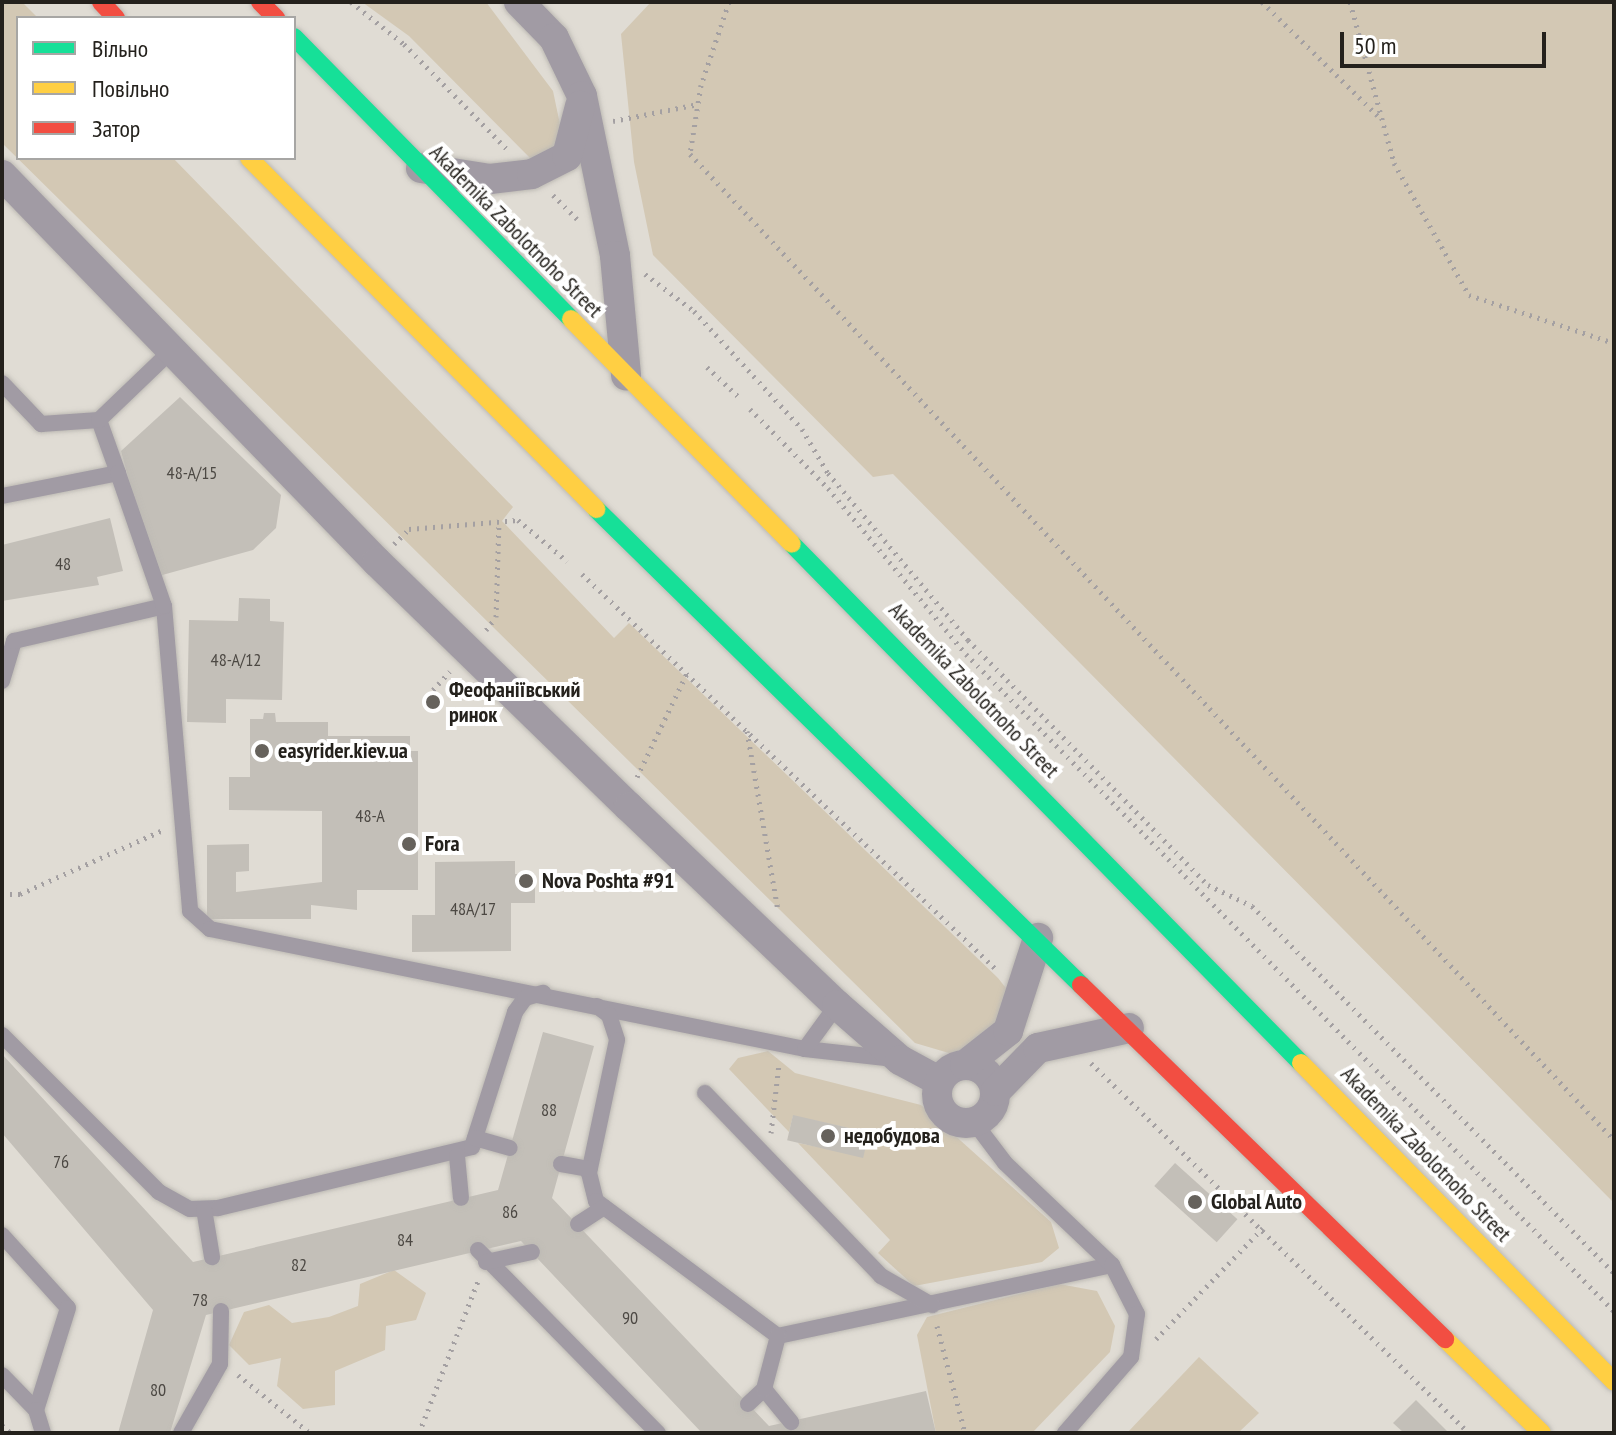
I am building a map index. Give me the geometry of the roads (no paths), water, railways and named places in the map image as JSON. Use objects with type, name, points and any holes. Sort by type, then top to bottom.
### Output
[{"type":"highway","name":"Akademika Zabolotnoho Street","points":[[296,39],[1614,1382]]},
{"type":"highway","points":[[251,160],[695,609],[1038,938],[1542,1433]]},
{"type":"street","points":[[519,2],[554,38],[582,96],[615,256],[626,375]]},
{"type":"street","points":[[419,167],[490,179],[532,174],[567,156],[582,96]]},
{"type":"street","points":[[2,175],[377,562],[629,807],[837,1005],[900,1060],[939,1081]]},
{"type":"street","points":[[939,1081],[1008,1031],[1038,938]]},
{"type":"street","points":[[939,1081],[938,1100],[947,1116],[974,1122],[990,1110],[996,1091],[1038,1048],[1129,1028]]},
{"type":"street","points":[[965,1065],[988,1073],[996,1091]]},
{"type":"lane","points":[[2,383],[41,424],[99,420],[171,351]]},
{"type":"lane","points":[[99,420],[164,606],[190,911],[210,929],[545,993],[805,1049],[900,1060]]},
{"type":"lane","points":[[2,496],[118,473]]},
{"type":"lane","points":[[2,681],[14,641],[164,606]]},
{"type":"lane","points":[[2,1035],[159,1192],[204,1209],[457,1156],[475,1138],[515,1012],[525,998],[545,993]]},
{"type":"lane","points":[[592,1003],[609,1015],[617,1040],[590,1169],[604,1207],[778,1336],[1112,1265]]},
{"type":"lane","points":[[805,1049],[837,1005]]},
{"type":"lane","points":[[705,1093],[881,1276],[932,1305]]},
{"type":"lane","points":[[974,1122],[1005,1163],[1112,1265],[1131,1291],[1138,1334],[1117,1380],[1065,1433]]},
{"type":"lane","points":[[475,1138],[510,1148]]},
{"type":"lane","points":[[457,1156],[461,1198]]},
{"type":"lane","points":[[561,1164],[590,1169]]},
{"type":"lane","points":[[578,1224],[604,1207]]},
{"type":"lane","points":[[204,1209],[212,1257]]},
{"type":"lane","points":[[2,1235],[68,1308],[36,1410]]},
{"type":"lane","points":[[532,1252],[482,1256],[658,1433]]},
{"type":"lane","points":[[181,1433],[220,1364],[221,1311]]},
{"type":"lane","points":[[748,1404],[764,1389],[778,1336]]},
{"type":"lane","points":[[2,1375],[36,1410],[45,1430],[64,1433]]},
{"type":"lane","points":[[764,1389],[791,1422]]},
{"type":"place","name":"Феофаніївський ринок","points":[[433,702]]},
{"type":"place","name":"easyrider.kiev.ua","points":[[262,751]]},
{"type":"place","name":"Fora","points":[[409,844]]},
{"type":"place","name":"Nova Poshta #91","points":[[526,881]]},
{"type":"place","name":"недобудова","points":[[828,1136]]},
{"type":"place","name":"Global Auto","points":[[1195,1202]]}]
